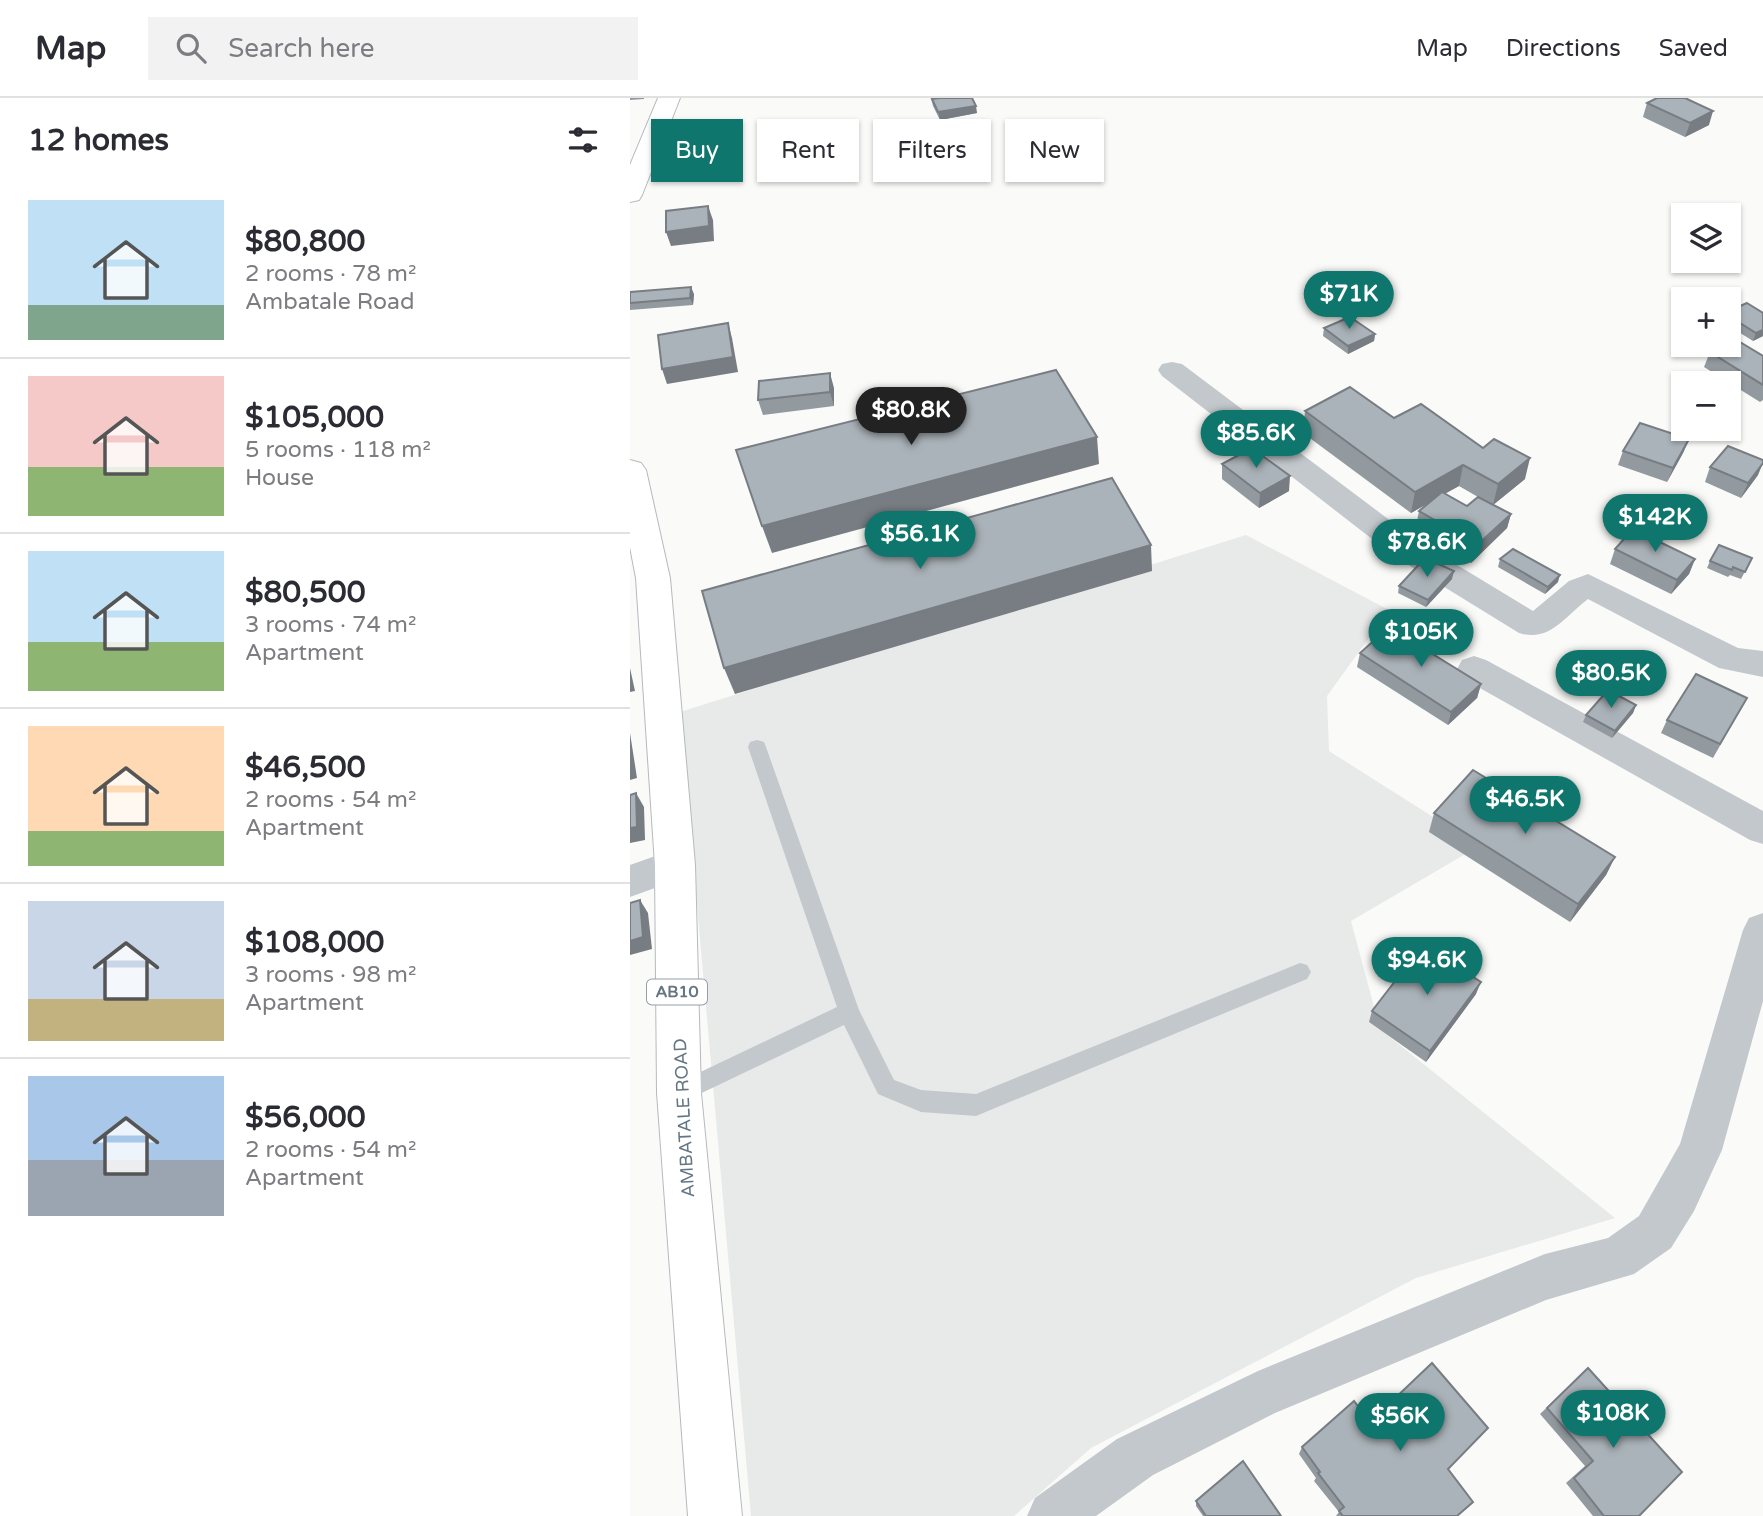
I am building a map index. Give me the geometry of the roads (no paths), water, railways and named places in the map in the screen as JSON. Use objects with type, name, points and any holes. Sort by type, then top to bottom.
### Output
[{"type":"main road","points":[[631,190],[669,98]]},
{"type":"main road","name":"AMBATALE ROAD","points":[[630,470],[675,865],[680,1093],[715,1516]]},
{"type":"street","points":[[1172,370],[1405,548],[1531,625],[1542,622],[1579,588],[1588,585],[1731,659],[1763,664]]},
{"type":"street","points":[[1474,669],[1763,829]]},
{"type":"street","points":[[630,881],[675,865]]},
{"type":"street","points":[[1053,1516],[1135,1457],[1258,1396],[1545,1277],[1618,1258],[1655,1232],[1678,1195],[1700,1150],[1763,930]]},
{"type":"lane","points":[[757,747],[849,1012],[886,1087],[921,1101],[976,1105],[1300,972]]},
{"type":"lane","points":[[680,1093],[849,1012]]}]
